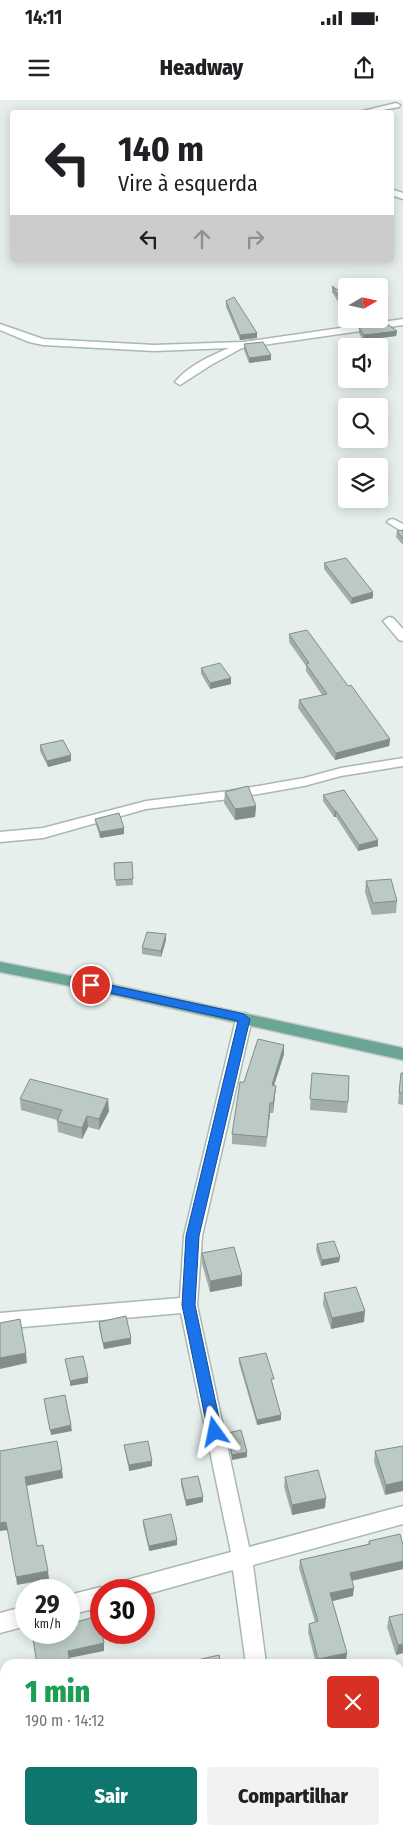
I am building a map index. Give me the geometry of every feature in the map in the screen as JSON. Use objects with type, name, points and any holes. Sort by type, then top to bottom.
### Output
[{"type":"main road","points":[[0,967],[91,985],[403,1054]]},
{"type":"street","points":[[372,110],[396,105]]},
{"type":"street","points":[[0,327],[33,340],[60,344],[154,348],[209,344],[243,345],[403,322]]},
{"type":"street","points":[[180,382],[213,358],[243,345]]},
{"type":"street","points":[[389,621],[403,637]]},
{"type":"street","points":[[0,837],[42,833],[146,805],[229,795],[304,782],[341,772],[403,762]]},
{"type":"street","points":[[244,1019],[193,1236],[188,1305],[242,1560],[255,1659]]},
{"type":"street","points":[[0,1321],[188,1305]]},
{"type":"street","points":[[155,1583],[403,1515]]},
{"type":"street","points":[[0,1623],[15,1619]]},
{"type":"building","points":[[234,297],[257,333],[240,335],[226,301]]},
{"type":"building","points":[[388,325],[397,331],[364,335],[359,328],[388,328]]},
{"type":"building","points":[[263,342],[271,355],[249,358],[244,344]]},
{"type":"building","points":[[403,530],[403,539],[397,531]]},
{"type":"building","points":[[346,558],[373,592],[352,598],[324,563]]},
{"type":"building","points":[[307,630],[348,686],[351,685],[390,739],[336,753],[299,700],[327,694],[306,664],[309,663],[289,634]]},
{"type":"building","points":[[220,663],[231,678],[210,683],[201,668]]},
{"type":"building","points":[[63,740],[71,755],[47,761],[40,745]]},
{"type":"building","points":[[248,786],[256,806],[235,809],[225,792]]},
{"type":"building","points":[[344,790],[378,840],[359,845],[323,795]]},
{"type":"building","points":[[119,813],[124,828],[100,832],[95,819]]},
{"type":"building","points":[[132,862],[133,879],[115,880],[114,863]]},
{"type":"building","points":[[391,879],[397,901],[373,903],[366,881]]},
{"type":"building","points":[[147,932],[166,934],[161,951],[142,948]]},
{"type":"building","points":[[258,1039],[284,1045],[272,1085],[276,1086],[273,1103],[270,1103],[267,1137],[232,1134],[240,1082],[244,1082]]},
{"type":"building","points":[[312,1073],[349,1076],[348,1102],[310,1099]]},
{"type":"building","points":[[401,1073],[403,1073],[403,1093],[399,1093]]},
{"type":"building","points":[[30,1079],[108,1099],[99,1119],[87,1116],[82,1128],[57,1121],[62,1110],[20,1099]]},
{"type":"building","points":[[334,1241],[340,1257],[322,1260],[317,1244]]},
{"type":"building","points":[[234,1247],[242,1275],[210,1281],[202,1253]]},
{"type":"building","points":[[356,1287],[365,1311],[332,1318],[324,1293]]},
{"type":"building","points":[[126,1316],[131,1338],[103,1343],[99,1322]]},
{"type":"building","points":[[20,1319],[26,1353],[0,1358],[0,1323]]},
{"type":"building","points":[[266,1353],[274,1379],[271,1379],[281,1415],[257,1420],[239,1358]]},
{"type":"building","points":[[83,1356],[88,1377],[70,1381],[65,1359]]},
{"type":"building","points":[[65,1395],[71,1425],[50,1430],[44,1399]]},
{"type":"building","points":[[241,1430],[247,1452],[232,1455],[228,1433]]},
{"type":"building","points":[[57,1441],[62,1470],[25,1477],[37,1546],[43,1545],[48,1571],[16,1577],[6,1522],[0,1523],[0,1451]]},
{"type":"building","points":[[148,1441],[152,1461],[129,1465],[124,1445]]},
{"type":"building","points":[[403,1446],[403,1481],[386,1485],[375,1451]]},
{"type":"building","points":[[318,1470],[326,1498],[292,1505],[285,1477]]},
{"type":"building","points":[[198,1476],[203,1497],[186,1500],[181,1479]]},
{"type":"building","points":[[171,1514],[177,1540],[149,1546],[143,1520]]},
{"type":"building","points":[[400,1534],[403,1545],[403,1561],[350,1573],[354,1588],[330,1593],[347,1653],[318,1659],[309,1624],[318,1621],[300,1560],[370,1544],[369,1541]]},
{"type":"building","points":[[403,1614],[403,1644],[398,1645],[389,1617]]},
{"type":"building","points":[[90,1618],[90,1644],[100,1644],[68,1651],[69,1659],[36,1659],[34,1644],[80,1644],[80,1621]]},
{"type":"building","points":[[219,1655],[220,1659],[202,1659]]},
{"type":"route","points":[[91,985],[244,1019],[193,1236],[188,1305],[215,1432]]}]
